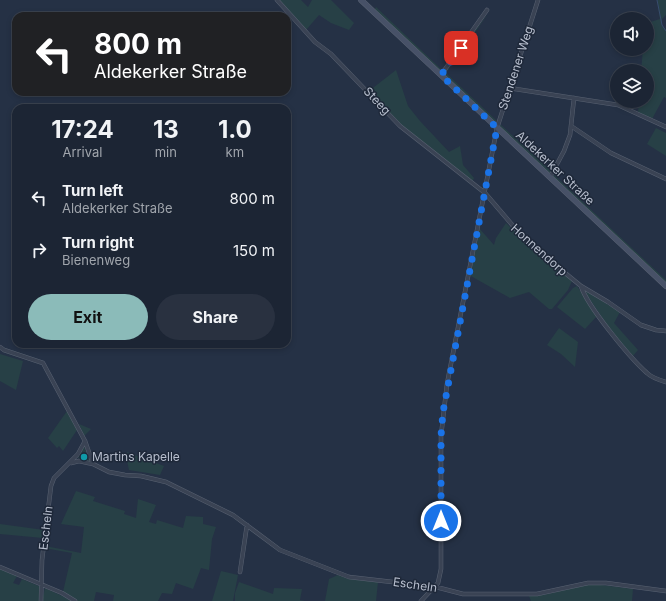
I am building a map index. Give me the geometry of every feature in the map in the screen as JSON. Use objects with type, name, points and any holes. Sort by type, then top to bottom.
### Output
[{"type":"street","name":"Steeg","points":[[277,0],[288,12]]},
{"type":"street","name":"Aldekerker Straße","points":[[361,0],[666,286]]},
{"type":"street","name":"Stendener Weg","points":[[436,587],[441,569],[441,436],[443,412],[466,284],[497,128],[538,0]]},
{"type":"street","points":[[441,75],[487,10]]},
{"type":"street","name":"Steeg","points":[[291,15],[315,42],[332,54],[400,126],[485,193]]},
{"type":"street","points":[[509,88],[618,105],[666,127]]},
{"type":"street","points":[[550,177],[564,151],[571,126],[574,98]]},
{"type":"street","points":[[571,126],[611,154],[666,178]]},
{"type":"street","name":"Honnendorp","points":[[485,193],[526,241],[581,286],[642,325],[656,330],[666,331]]},
{"type":"street","name":"Honnendorp","points":[[581,286],[610,331],[642,368],[654,378],[666,382]]},
{"type":"street","points":[[0,347],[4,350],[43,363],[85,441],[93,464]]},
{"type":"street","name":"Escheln","points":[[41,601],[43,586],[42,560],[51,486],[54,478],[71,463],[85,441]]},
{"type":"street","name":"Escheln","points":[[71,463],[79,462],[93,464],[109,472],[141,476],[166,482],[233,516],[280,550],[349,577],[436,587],[463,594],[537,594],[588,583],[666,591]]},
{"type":"street","points":[[240,572],[243,564],[247,525]]},
{"type":"street","points":[[0,567],[76,601]]},
{"type":"street","points":[[421,601],[436,587]]},
{"type":"green space","points":[[278,0],[301,0],[308,7],[312,0],[331,0],[354,23],[349,30],[331,23],[319,15],[306,30],[291,14],[291,12],[289,12]]},
{"type":"green space","points":[[657,0],[666,0],[666,15],[662,19],[662,25],[666,30],[666,98],[664,97],[652,119],[638,112],[638,108],[654,108],[654,64],[642,64],[642,56],[654,56],[654,21],[660,19]]},
{"type":"green space","points":[[376,7],[443,71],[440,72],[374,11]]},
{"type":"green space","points":[[488,14],[447,72],[451,62]]},
{"type":"green space","points":[[396,70],[408,106],[420,121],[449,152],[460,146],[463,165],[474,178],[472,182],[399,123],[369,91]]},
{"type":"green space","points":[[446,73],[497,121],[494,122],[445,77]]},
{"type":"green space","points":[[500,124],[553,173],[550,174],[501,129]]},
{"type":"green space","points":[[656,128],[666,133],[666,156],[647,144]]},
{"type":"green space","points":[[554,175],[666,280],[666,283],[553,177]]},
{"type":"green space","points":[[506,223],[525,242],[572,281],[568,290],[552,309],[549,309],[529,292],[510,298],[469,275],[479,228],[494,245],[496,238]]},
{"type":"green space","points":[[577,286],[597,316],[585,329],[557,307],[573,288]]},
{"type":"green space","points":[[583,289],[620,312],[614,323],[638,350],[633,356],[611,331]]},
{"type":"green space","points":[[559,328],[578,342],[575,367],[561,354],[547,345]]},
{"type":"green space","points":[[0,354],[23,361],[16,390],[0,381]]},
{"type":"green space","points":[[67,411],[77,430],[63,451],[59,446],[57,448],[48,438]]},
{"type":"green space","points":[[79,424],[91,429],[84,436]]},
{"type":"green space","points":[[84,446],[90,462],[78,458]]},
{"type":"green space","points":[[127,452],[164,466],[160,475],[129,470],[126,456]]},
{"type":"green space","points":[[76,491],[95,497],[93,501],[125,511],[124,514],[136,518],[138,499],[156,505],[149,522],[156,524],[157,520],[183,528],[186,516],[203,517],[203,524],[216,527],[212,539],[209,570],[201,568],[193,589],[176,583],[172,594],[162,593],[158,601],[113,601],[114,595],[96,592],[94,601],[78,601],[63,592],[72,553],[44,548],[45,546],[81,553],[84,527],[61,524]]},
{"type":"green space","points":[[0,524],[44,530],[43,538],[0,534]]},
{"type":"green space","points":[[0,568],[17,576],[13,583],[19,585],[22,579],[41,587],[40,601],[0,601]]},
{"type":"green space","points":[[221,571],[238,575],[233,601],[212,601]]},
{"type":"green space","points":[[338,575],[349,579],[378,582],[376,601],[325,601],[329,579]]},
{"type":"green space","points":[[239,582],[273,594],[274,588],[302,589],[300,600],[305,601],[235,601],[235,593]]},
{"type":"green space","points":[[593,584],[633,589],[632,601],[531,601],[529,596],[537,596]]},
{"type":"green space","points":[[45,588],[73,601],[42,601]]},
{"type":"waterway","points":[[657,0],[662,25],[666,31]]},
{"type":"place","name":"Martins Kapelle","points":[[84,457]]},
{"type":"route","points":[[441,521],[441,436],[443,412],[467,277],[497,128],[441,75],[461,48]]}]
